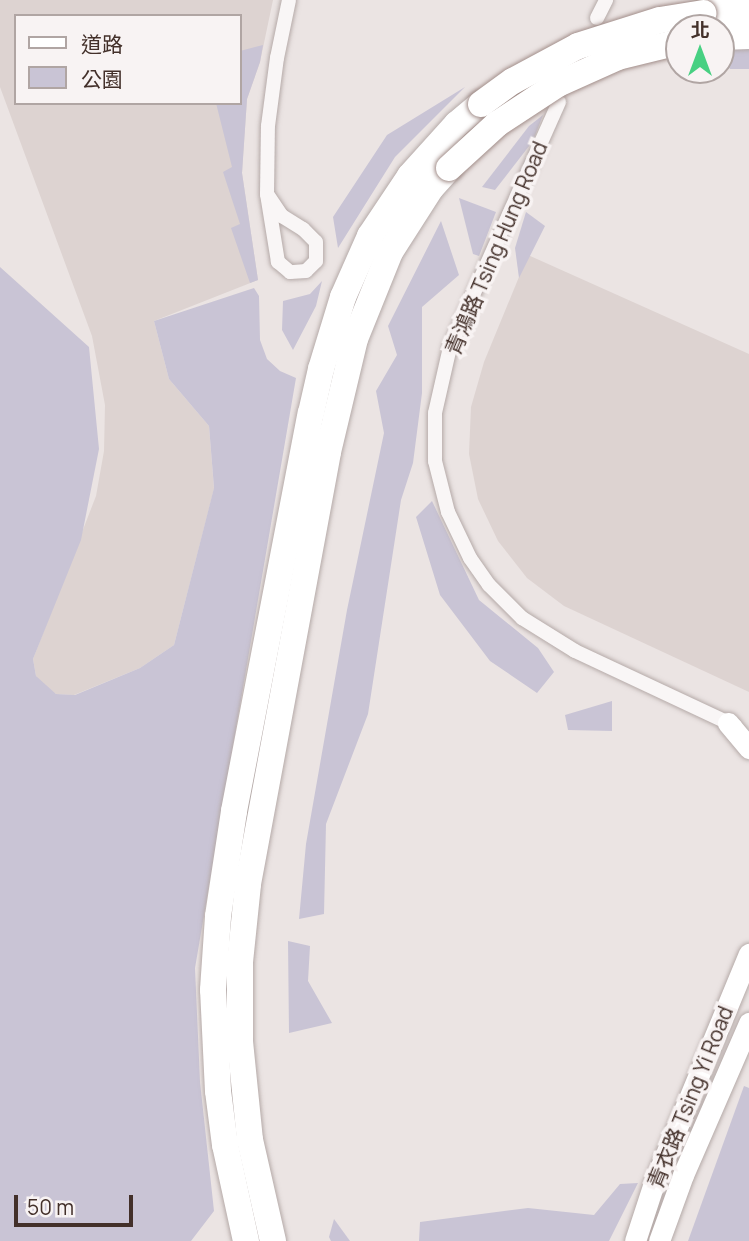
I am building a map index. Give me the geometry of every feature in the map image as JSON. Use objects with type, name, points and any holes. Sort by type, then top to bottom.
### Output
[{"type":"highway","points":[[247,1241],[234,1193],[218,1091],[214,990],[223,873],[321,369],[343,297],[370,236],[403,186],[432,150],[481,104],[513,81],[578,46],[649,23],[703,13],[749,11]]},
{"type":"highway","points":[[273,1241],[259,1190],[243,1094],[240,961],[257,826],[306,565],[336,415],[365,310],[406,225],[449,168],[497,124],[558,84],[618,57],[665,45]]},
{"type":"main road","points":[[738,724],[749,748]]},
{"type":"main road","name":"青衣路 Tsing Yi Road","points":[[635,1241],[654,1183],[749,954]]},
{"type":"main road","name":"青衣路 Tsing Yi Road","points":[[659,1241],[683,1175],[749,1023]]},
{"type":"street","points":[[267,194],[282,216],[303,229],[316,243],[318,255],[314,265],[306,271],[290,272],[278,262],[267,194],[268,126],[277,58],[289,0]]},
{"type":"street","points":[[597,18],[606,0]]},
{"type":"street","name":"青鴻路 Tsing Hung Road","points":[[559,102],[450,347],[435,413],[436,461],[447,512],[470,558],[489,585],[522,618],[575,651],[738,724],[749,732]]},
{"type":"shaded area","points":[[0,0],[273,0],[260,62],[247,99],[242,173],[258,280],[154,321],[169,379],[209,426],[214,489],[174,645],[140,668],[74,695],[56,694],[41,684],[36,676],[33,659],[96,496],[104,451],[105,405],[92,336],[0,87]]},
{"type":"shaded area","points":[[528,255],[749,354],[749,692],[564,606],[527,578],[498,541],[478,499],[469,454],[471,407],[484,362]]},
{"type":"green space","points":[[263,45],[247,99],[242,173],[258,280],[250,283],[231,228],[240,224],[223,172],[232,167],[216,105],[242,105],[242,50]]},
{"type":"green space","points":[[749,46],[749,69],[735,69],[735,48]]},
{"type":"green space","points":[[465,87],[395,157],[338,248],[333,217],[387,135]]},
{"type":"green space","points":[[543,115],[533,141],[495,190],[482,187],[529,126]]},
{"type":"green space","points":[[459,198],[496,212],[479,256],[473,254]]},
{"type":"green space","points":[[526,212],[545,226],[519,278],[515,248]]},
{"type":"green space","points":[[441,221],[459,275],[422,307],[422,393],[413,463],[401,500],[368,714],[326,824],[324,914],[299,919],[306,844],[347,610],[384,433],[376,391],[397,355],[388,326]]},
{"type":"green space","points":[[0,267],[89,347],[99,449],[81,540],[33,659],[36,676],[56,694],[75,695],[140,668],[174,645],[214,488],[209,426],[169,379],[154,321],[254,288],[259,296],[260,340],[267,359],[280,371],[296,378],[195,968],[200,1082],[214,1211],[191,1241],[0,1241]]},
{"type":"green space","points":[[322,281],[316,306],[293,350],[282,330],[283,301],[310,294]]},
{"type":"green space","points":[[432,501],[479,600],[538,648],[554,672],[537,693],[490,661],[440,595],[416,517]]},
{"type":"green space","points":[[612,701],[612,731],[568,730],[565,715]]},
{"type":"green space","points":[[288,941],[310,946],[308,981],[332,1023],[289,1033]]},
{"type":"green space","points":[[744,1086],[749,1088],[749,1241],[688,1241]]},
{"type":"green space","points":[[638,1183],[609,1241],[419,1241],[420,1222],[528,1208],[594,1215],[620,1184]]},
{"type":"green space","points":[[334,1219],[350,1241],[331,1241],[329,1237]]}]
